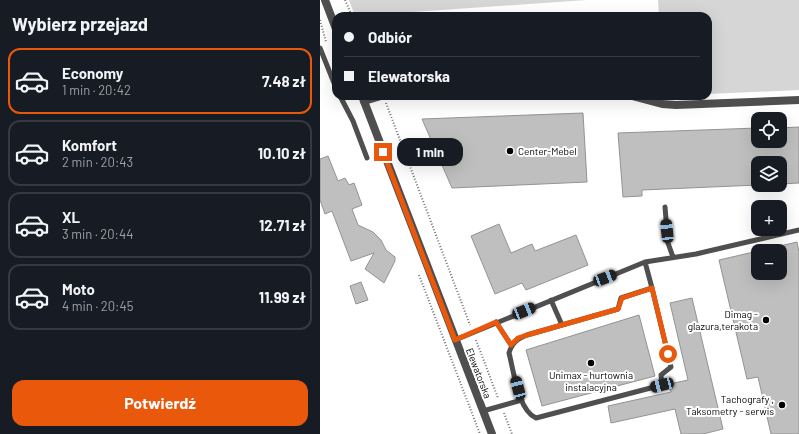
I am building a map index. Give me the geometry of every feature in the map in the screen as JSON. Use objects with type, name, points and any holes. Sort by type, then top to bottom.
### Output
[{"type":"street","points":[[325,0],[332,18]]},
{"type":"street","name":"Elewatorska","points":[[363,100],[492,434]]},
{"type":"street","points":[[647,100],[662,104],[676,105],[799,100]]},
{"type":"lane","points":[[320,48],[332,78]]},
{"type":"lane","points":[[342,100],[353,121],[367,158]]},
{"type":"lane","points":[[664,206],[668,243],[673,257]]},
{"type":"lane","points":[[455,340],[472,331],[645,262],[696,254],[799,230]]},
{"type":"lane","points":[[645,262],[652,288],[671,367],[661,376],[662,385],[536,418],[529,415],[522,400],[509,353],[511,345],[518,338],[618,309],[622,298],[652,288]]},
{"type":"lane","points":[[551,300],[562,325]]},
{"type":"lane","points":[[496,322],[511,345]]},
{"type":"lane","points":[[483,411],[522,400]]},
{"type":"path","points":[[345,0],[350,12]]},
{"type":"path","points":[[386,100],[387,109],[512,434]]},
{"type":"path","points":[[418,274],[480,434]]},
{"type":"shaded area","points":[[349,0],[587,0],[413,12],[354,12]]},
{"type":"shaded area","points":[[658,0],[799,0],[799,90],[712,94],[712,12],[659,12]]},
{"type":"building","name":"Center-Mebel","points":[[583,113],[587,182],[452,188],[422,119]]},
{"type":"building","points":[[799,127],[799,183],[787,184],[787,156],[751,156],[751,185],[642,190],[642,196],[623,197],[618,133],[751,128],[751,148],[787,148],[787,128]]},
{"type":"building","points":[[328,156],[338,181],[345,178],[349,185],[354,183],[362,205],[352,209],[358,225],[373,232],[381,240],[386,250],[395,257],[395,261],[384,283],[365,269],[374,253],[351,261],[332,211],[325,214],[320,200],[320,159]]},
{"type":"building","points":[[499,224],[511,253],[532,244],[535,251],[576,235],[588,265],[526,290],[522,283],[495,294],[471,236]]},
{"type":"building","name":"Dimag - glazura,terakota","points":[[797,242],[799,252],[799,434],[771,434],[758,377],[747,379],[719,260],[751,253],[751,280],[787,280],[787,244]]},
{"type":"building","points":[[361,282],[368,300],[356,304],[350,286]]},
{"type":"building","points":[[692,298],[723,429],[703,434],[681,434],[675,409],[611,423],[608,406],[671,392],[669,384],[688,380],[670,303]]},
{"type":"building","name":"Unimax - hurtownia instalacyjna","points":[[639,315],[655,376],[542,406],[526,350]]},
{"type":"place","name":"Center-Mebel","points":[[510,151]]},
{"type":"place","name":"Dimag - glazura,terakota","points":[[766,320]]},
{"type":"place","name":"Unimax - hurtownia instalacyjna","points":[[591,363]]},
{"type":"place","name":"Tachografy , Taksometry - serwis","points":[[782,405]]},
{"type":"route","points":[[383,152],[455,340],[472,331],[496,322],[511,345],[518,338],[618,309],[622,298],[636,292],[652,288],[668,354]]}]
